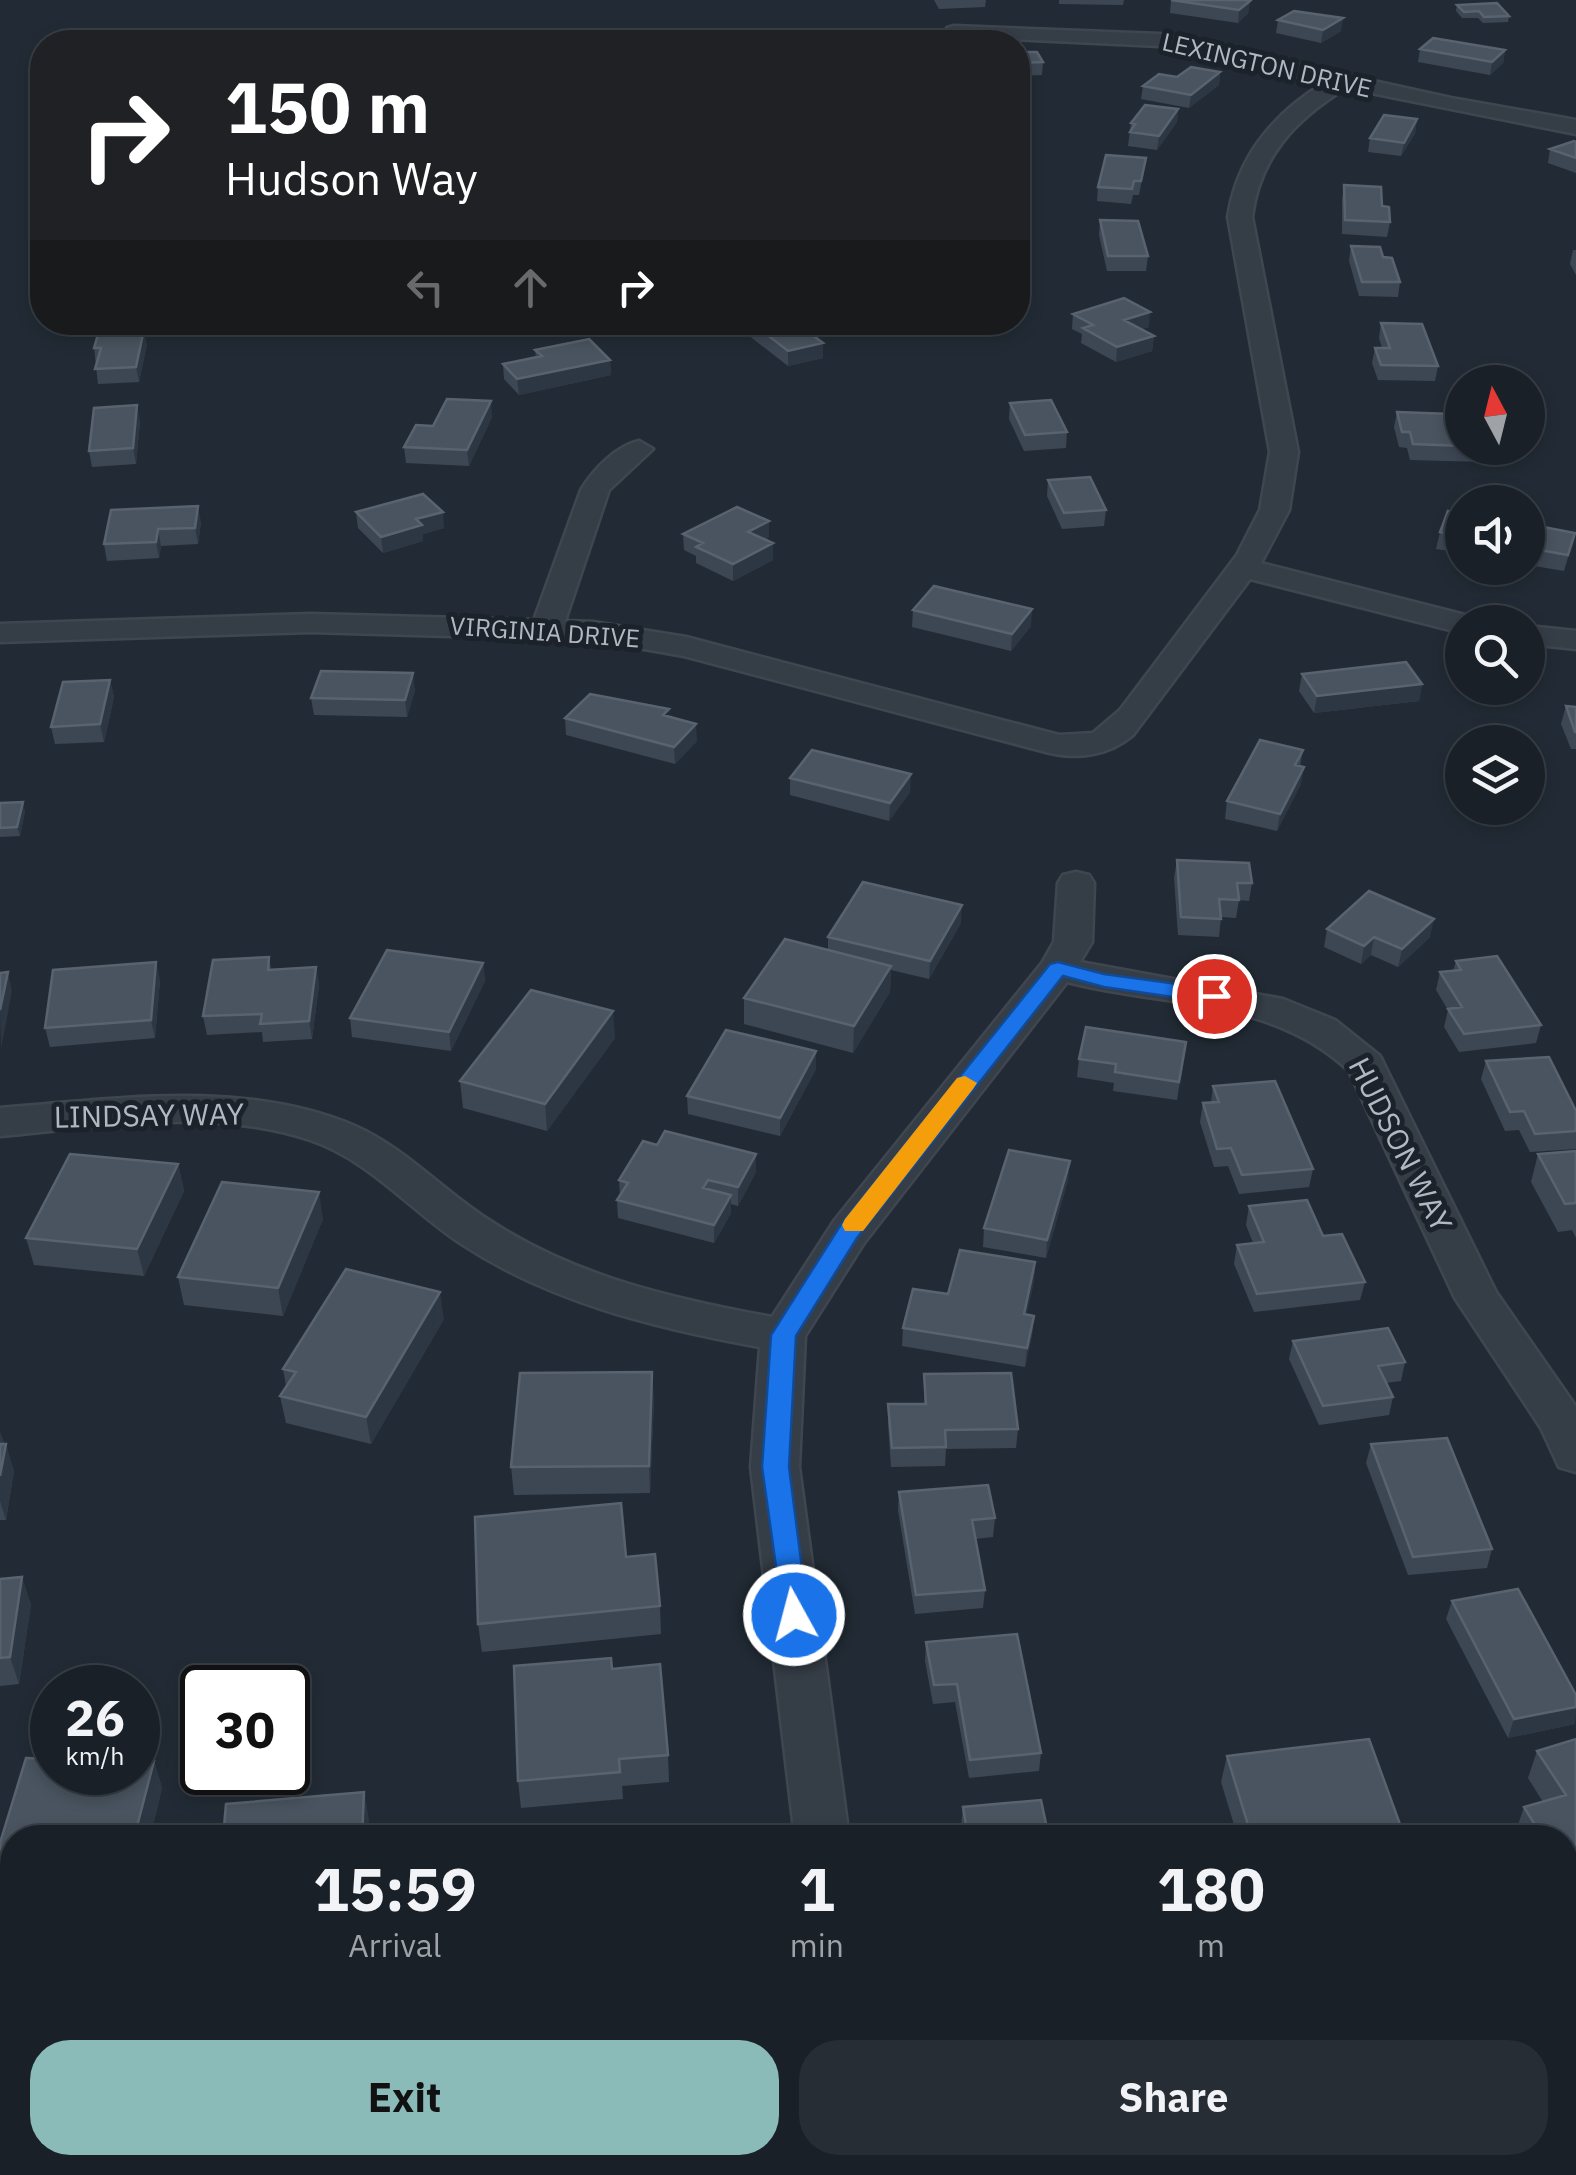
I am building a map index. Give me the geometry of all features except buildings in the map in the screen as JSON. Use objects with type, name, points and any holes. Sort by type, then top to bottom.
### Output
[{"type":"street","name":"LEXINGTON DRIVE","points":[[1030,34],[1132,36],[1342,82],[1576,126]]},
{"type":"street","points":[[1342,82],[1298,111],[1267,142],[1249,171],[1241,201],[1240,218],[1284,452],[1284,482],[1278,509],[1243,568],[1445,620]]},
{"type":"street","points":[[547,628],[594,490],[639,448]]},
{"type":"street","name":"VIRGINIA DRIVE","points":[[0,633],[330,623],[547,628],[634,636],[936,715],[1078,746],[1110,738],[1152,692],[1183,644],[1243,568]]},
{"type":"street","points":[[1545,637],[1576,640]]},
{"type":"street","points":[[820,1825],[775,1467],[784,1335],[848,1232],[1058,968],[1073,942],[1076,883]]},
{"type":"street","name":"HUDSON WAY","points":[[1058,968],[1104,980],[1244,1000],[1283,1010],[1326,1030],[1351,1048],[1366,1066],[1477,1298],[1560,1421],[1576,1454]]},
{"type":"street","name":"LINDSAY WAY","points":[[0,1122],[198,1111],[250,1112],[322,1129],[375,1153],[476,1234],[527,1262],[623,1301],[684,1318],[784,1335]]},
{"type":"slow traffic","points":[[854,1225],[965,1083]]},
{"type":"route","points":[[794,1615],[775,1467],[784,1335],[848,1232],[1058,968],[1104,980],[1214,996]]}]
